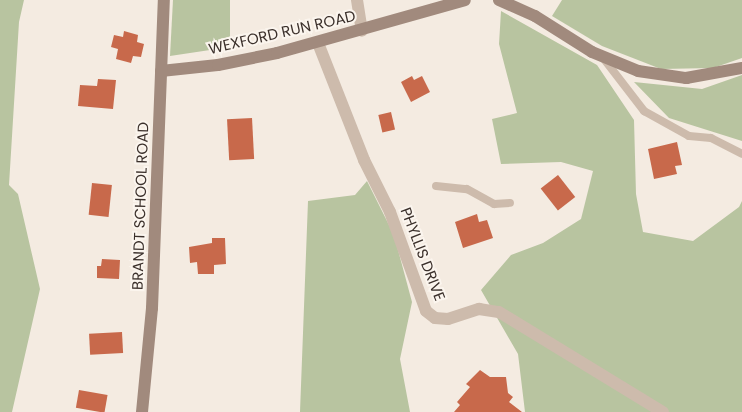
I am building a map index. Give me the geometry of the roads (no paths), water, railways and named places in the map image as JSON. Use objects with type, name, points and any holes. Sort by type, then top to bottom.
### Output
[{"type":"street","name":"BRANDT SCHOOL ROAD","points":[[142,412],[152,308],[164,0]]},
{"type":"street","points":[[357,0],[362,31]]},
{"type":"street","name":"WEXFORD RUN ROAD","points":[[161,71],[218,65],[318,43],[465,0]]},
{"type":"street","points":[[499,0],[535,16],[603,57],[638,71],[686,78],[742,68]]},
{"type":"street","name":"PHYLLIS DRIVE","points":[[318,43],[364,160],[390,212],[426,311],[435,318],[448,319],[479,309],[499,312],[663,412]]},
{"type":"lane","points":[[603,57],[644,111],[689,136],[711,138],[742,154]]},
{"type":"lane","points":[[436,186],[467,189],[494,204],[510,203]]}]
